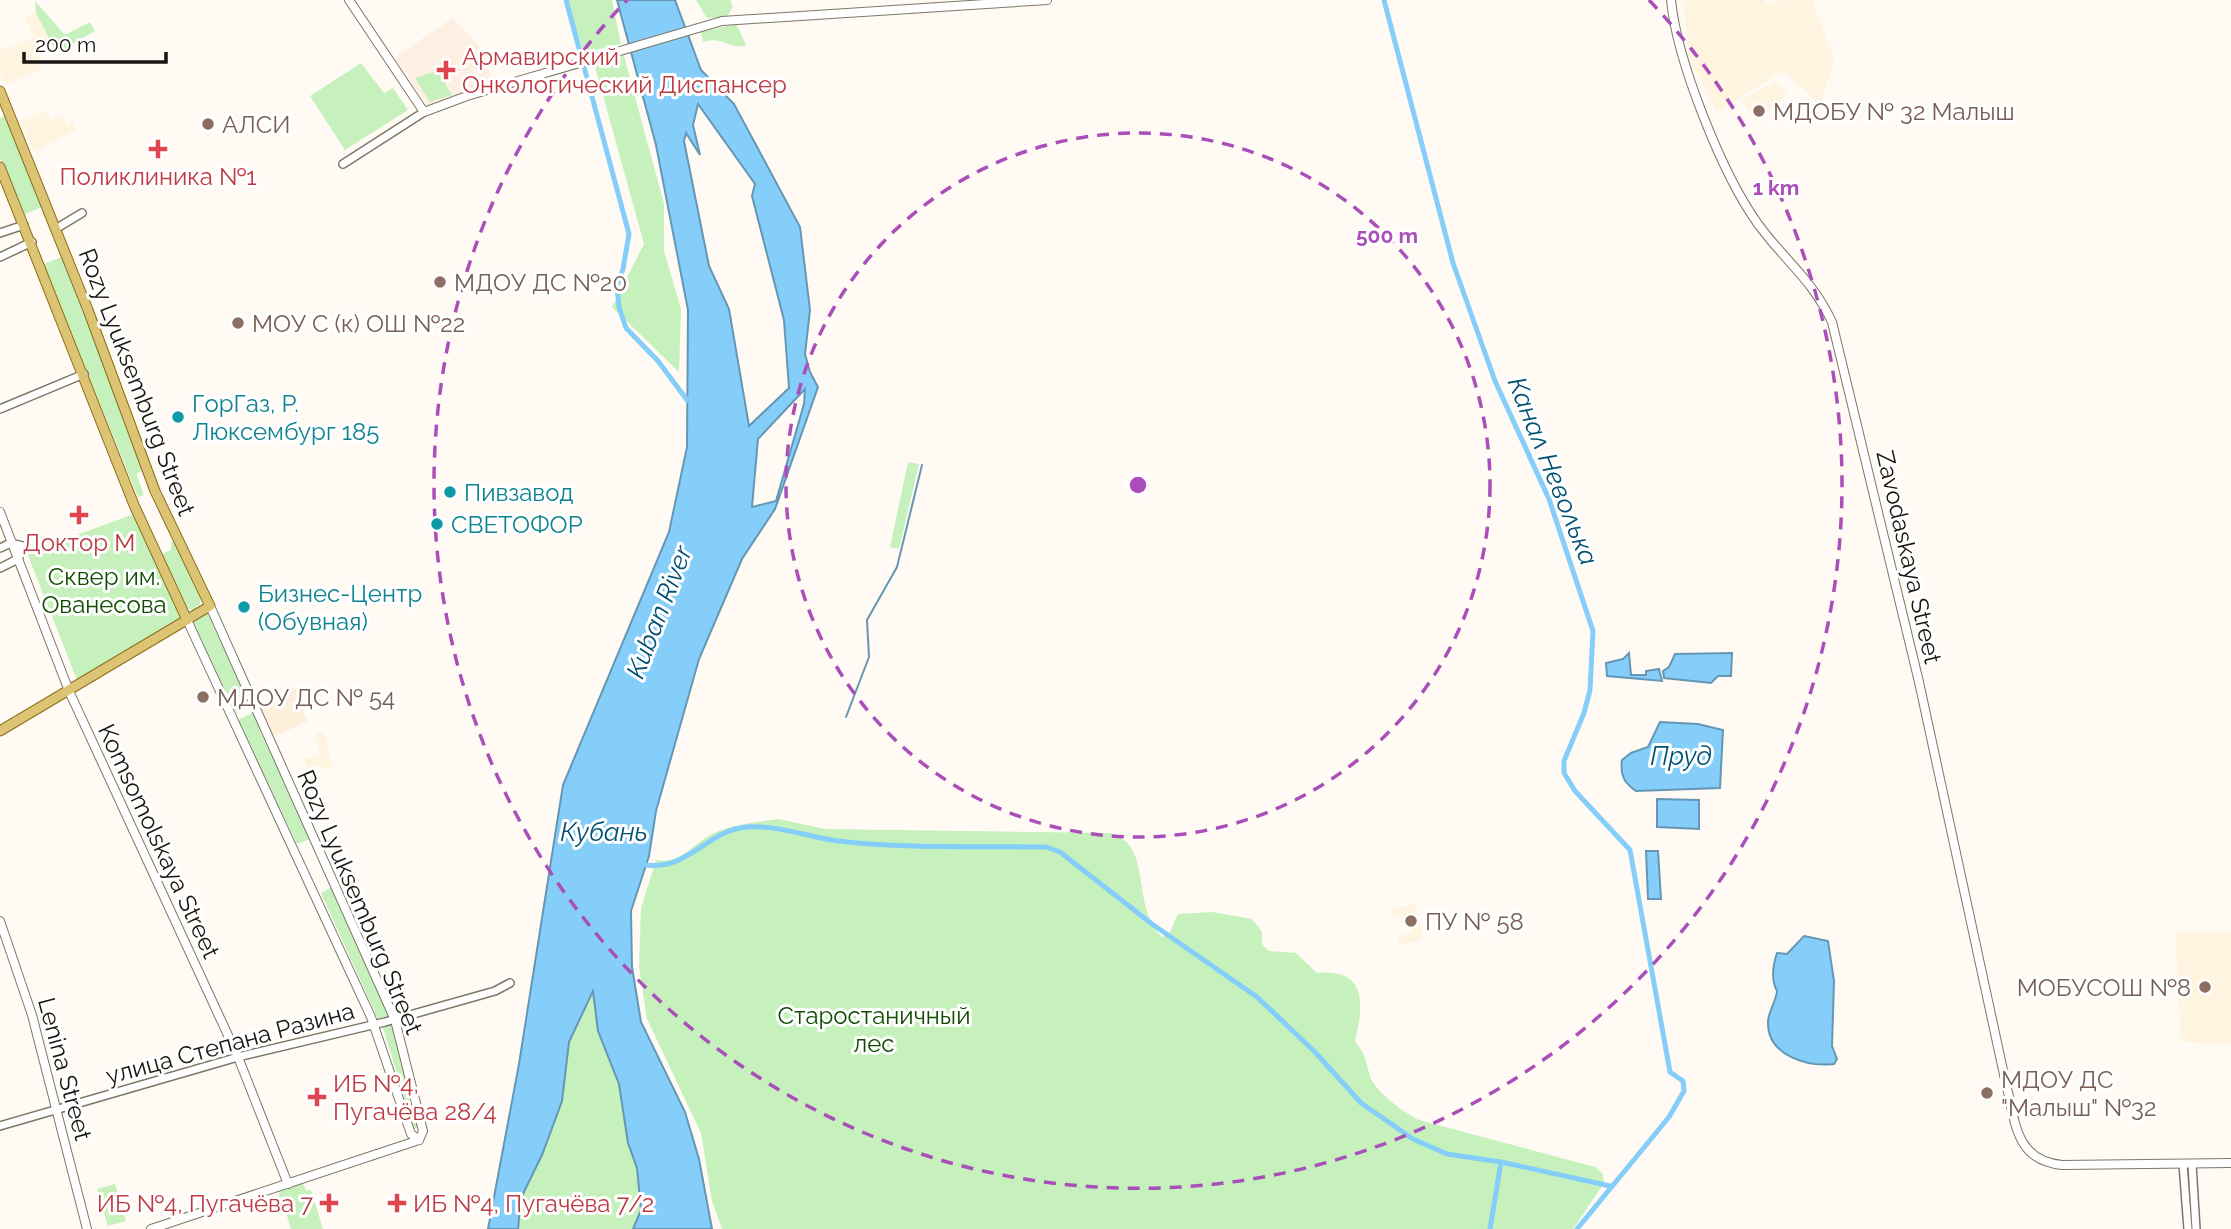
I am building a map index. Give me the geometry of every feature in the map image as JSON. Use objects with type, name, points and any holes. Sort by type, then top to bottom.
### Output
[{"type":"main road","points":[[349,0],[424,112],[702,26],[737,20],[1047,0]]},
{"type":"main road","name":"Zavodaskaya Street","points":[[1671,0],[1681,57],[1734,184],[1758,225],[1819,295],[1832,322],[1919,682],[2019,1134],[2031,1155],[2043,1163],[2188,1164]]},
{"type":"main road","name":"Rozy Lyuksemburg Street","points":[[0,91],[3,108],[57,228],[155,491],[210,606],[395,1020],[423,1131],[419,1140],[411,1134],[374,1025],[134,505],[32,242],[0,167]]},
{"type":"main road","name":"Komsomolskaya Street","points":[[0,512],[69,691],[238,1057],[288,1184]]},
{"type":"main road","points":[[0,731],[210,606]]},
{"type":"main road","name":"Lenina Street","points":[[0,921],[32,1015],[87,1229]]},
{"type":"main road","points":[[151,1229],[419,1140]]},
{"type":"main road","points":[[2188,1164],[2231,1163]]},
{"type":"street","points":[[343,164],[424,112]]},
{"type":"street","points":[[57,228],[82,213]]},
{"type":"street","points":[[0,233],[24,225]]},
{"type":"street","points":[[0,257],[32,242]]},
{"type":"street","points":[[0,409],[84,374]]},
{"type":"street","points":[[0,548],[11,543]]},
{"type":"street","points":[[0,568],[18,559]]},
{"type":"street","name":"улица Степана Разина","points":[[0,1126],[238,1057],[395,1020],[495,991],[510,983]]},
{"type":"street","points":[[2188,1164],[2188,1229]]},
{"type":"street","points":[[2188,1164],[2196,1229]]},
{"type":"shaded area","points":[[1683,0],[1765,0],[1767,5],[1782,0],[1812,0],[1834,59],[1821,105],[1783,71],[1717,112],[1689,57]]},
{"type":"shaded area","points":[[36,13],[50,45],[38,46],[40,70],[5,85],[0,73],[0,50],[34,38],[25,17]]},
{"type":"shaded area","name":"Армавирский Онкологический Диспансер","points":[[453,18],[478,45],[494,82],[428,106],[395,57]]},
{"type":"shaded area","name":"МДОБУ № 32 Малыш","points":[[1776,81],[1787,95],[1757,121],[1741,100]]},
{"type":"shaded area","points":[[46,110],[51,120],[63,116],[67,125],[73,122],[76,130],[34,152],[20,121]]},
{"type":"shaded area","points":[[295,687],[307,722],[272,737],[258,706]]},
{"type":"shaded area","points":[[324,732],[333,767],[322,769],[321,765],[307,768],[304,759],[320,755],[315,734]]},
{"type":"shaded area","name":"ПУ № 58","points":[[1416,904],[1423,940],[1399,945],[1397,936],[1412,933],[1410,925],[1403,926],[1401,915],[1392,916],[1391,909]]},
{"type":"shaded area","name":"МОБУСОШ №8","points":[[2175,931],[2231,931],[2231,1044],[2181,1042]]},
{"type":"green space","points":[[564,0],[612,0],[621,44],[584,53]]},
{"type":"green space","points":[[696,0],[730,0],[733,6],[727,17],[707,18]]},
{"type":"green space","points":[[35,1],[65,35],[90,22],[95,31],[56,53],[36,13]]},
{"type":"green space","points":[[736,24],[746,45],[736,46],[716,40],[703,42],[701,32]]},
{"type":"green space","points":[[624,56],[664,204],[664,251],[681,309],[679,372],[612,307],[644,244],[594,63]]},
{"type":"green space","points":[[361,63],[384,93],[393,88],[408,110],[345,150],[310,96]]},
{"type":"green space","points":[[437,71],[452,95],[430,102],[415,78]]},
{"type":"green space","points":[[5,116],[42,207],[23,215],[0,158],[0,118]]},
{"type":"green space","points":[[65,256],[146,469],[136,474],[144,495],[138,497],[43,264]]},
{"type":"green space","points":[[908,462],[919,464],[899,549],[890,547]]},
{"type":"green space","name":"Сквер им. Ованесова","points":[[134,514],[181,617],[77,680],[27,553]]},
{"type":"green space","points":[[175,541],[201,596],[200,604],[193,610],[185,607],[161,554],[171,550],[171,542]]},
{"type":"green space","points":[[207,612],[251,706],[236,713],[192,621]]},
{"type":"green space","points":[[254,712],[261,727],[259,730],[313,838],[297,844],[238,720]]},
{"type":"green space","name":"Старостаничный лес","points":[[779,819],[825,829],[1112,833],[1127,842],[1133,852],[1138,863],[1148,915],[1162,937],[1169,934],[1178,914],[1212,912],[1252,919],[1262,932],[1262,944],[1269,951],[1296,953],[1317,973],[1345,976],[1353,983],[1360,1002],[1355,1041],[1364,1055],[1373,1082],[1399,1107],[1419,1120],[1595,1167],[1603,1174],[1604,1183],[1573,1229],[722,1229],[712,1201],[701,1133],[647,1019],[639,967],[641,908],[656,860],[665,861],[680,856],[706,837],[722,830]]},
{"type":"green space","points":[[334,886],[390,1015],[378,1019],[321,893]]},
{"type":"green space","points":[[593,989],[598,1031],[619,1084],[628,1143],[637,1168],[641,1210],[633,1229],[518,1229],[521,1198],[542,1155],[562,1101],[569,1042]]},
{"type":"green space","points":[[393,1024],[420,1126],[414,1129],[383,1028]]},
{"type":"green space","points":[[303,1183],[306,1191],[311,1190],[323,1229],[291,1229],[284,1206],[280,1206],[279,1191]]},
{"type":"green space","points":[[115,1184],[126,1221],[108,1226],[97,1189]]},
{"type":"water","name":"Кубань","points":[[617,0],[675,0],[701,70],[734,104],[800,227],[810,310],[805,354],[818,387],[775,509],[742,559],[699,659],[656,811],[649,856],[631,911],[632,967],[641,1022],[685,1112],[699,1159],[712,1229],[633,1229],[641,1210],[637,1168],[628,1143],[619,1084],[598,1031],[593,991],[569,1042],[562,1101],[542,1155],[521,1198],[518,1229],[488,1229],[519,1064],[563,785],[669,532],[687,447],[688,310],[656,145]],"holes":[[[698,104],[755,184],[752,196],[784,320],[789,388],[749,426],[729,309],[709,266],[684,141],[686,133],[700,155],[693,125]],[[805,389],[804,404],[776,501],[752,507],[758,439]]]},
{"type":"water","points":[[1629,653],[1631,675],[1646,675],[1646,671],[1659,669],[1662,681],[1607,676],[1606,663],[1623,659]]},
{"type":"water","points":[[1732,653],[1731,676],[1718,676],[1711,683],[1664,678],[1663,671],[1669,667],[1675,654]]},
{"type":"water","name":"Пруд","points":[[1660,722],[1698,724],[1723,730],[1720,788],[1636,791],[1628,785],[1622,774],[1622,760],[1631,753],[1648,747]]},
{"type":"water","points":[[1657,799],[1699,800],[1699,829],[1657,827]]},
{"type":"water","points":[[1646,851],[1658,851],[1661,899],[1648,899]]},
{"type":"water","points":[[1804,936],[1828,941],[1834,981],[1832,1046],[1837,1059],[1834,1064],[1813,1063],[1791,1057],[1774,1043],[1769,1034],[1768,1018],[1777,991],[1773,972],[1777,953],[1787,954]]},
{"type":"waterway","points":[[566,0],[629,234],[617,286],[619,307],[626,328],[658,361],[687,400]]},
{"type":"waterway","name":"Канал Неволька","points":[[1384,0],[1453,263],[1495,381],[1549,499],[1593,631],[1590,690],[1584,713],[1564,761],[1564,773],[1575,791],[1630,850],[1670,1072],[1683,1081],[1684,1091],[1669,1117],[1577,1229]]},
{"type":"waterway","points":[[846,717],[869,657],[867,620],[897,567],[922,465]]},
{"type":"waterway","points":[[646,865],[674,862],[721,835],[748,827],[770,828],[863,844],[1046,847],[1060,852],[1152,924],[1257,997],[1314,1051],[1361,1103],[1413,1139],[1447,1154],[1501,1162],[1610,1186]]},
{"type":"waterway","name":"Канал Неволька","points":[[1490,1229],[1501,1162]]},
{"type":"place","name":"Армавирский Онкологический Диспансер","points":[[446,70]]},
{"type":"place","name":"МДОБУ № 32 Малыш","points":[[1759,111]]},
{"type":"place","name":"АЛСИ","points":[[208,124]]},
{"type":"place","name":"Поликлиника №1","points":[[158,149]]},
{"type":"place","name":"МДОУ ДС №20","points":[[440,282]]},
{"type":"place","name":"МОУ С (к) ОШ №22","points":[[238,323]]},
{"type":"place","name":"ГорГаз, Р. Люксембург 185","points":[[178,417]]},
{"type":"place","name":"Пивзавод","points":[[450,492]]},
{"type":"place","name":"Доктор М","points":[[79,515]]},
{"type":"place","name":"СВЕТОФОР","points":[[437,524]]},
{"type":"place","name":"Бизнес-Центр (Обувная)","points":[[244,607]]},
{"type":"place","name":"МДОУ ДС № 54","points":[[203,697]]},
{"type":"place","name":"ПУ № 58","points":[[1411,921]]},
{"type":"place","name":"МОБУСОШ №8","points":[[2205,987]]},
{"type":"place","name":"МДОУ ДС \"Малыш\" №32","points":[[1987,1093]]},
{"type":"place","name":"ИБ №4, Пугачёва 28/4","points":[[317,1097]]},
{"type":"place","name":"ИБ №4, Пугачёва 7","points":[[329,1203]]},
{"type":"place","name":"ИБ №4, Пугачёва 7/2","points":[[397,1203]]},
{"type":"water label","name":"Kuban River","points":[[659,612]]}]
